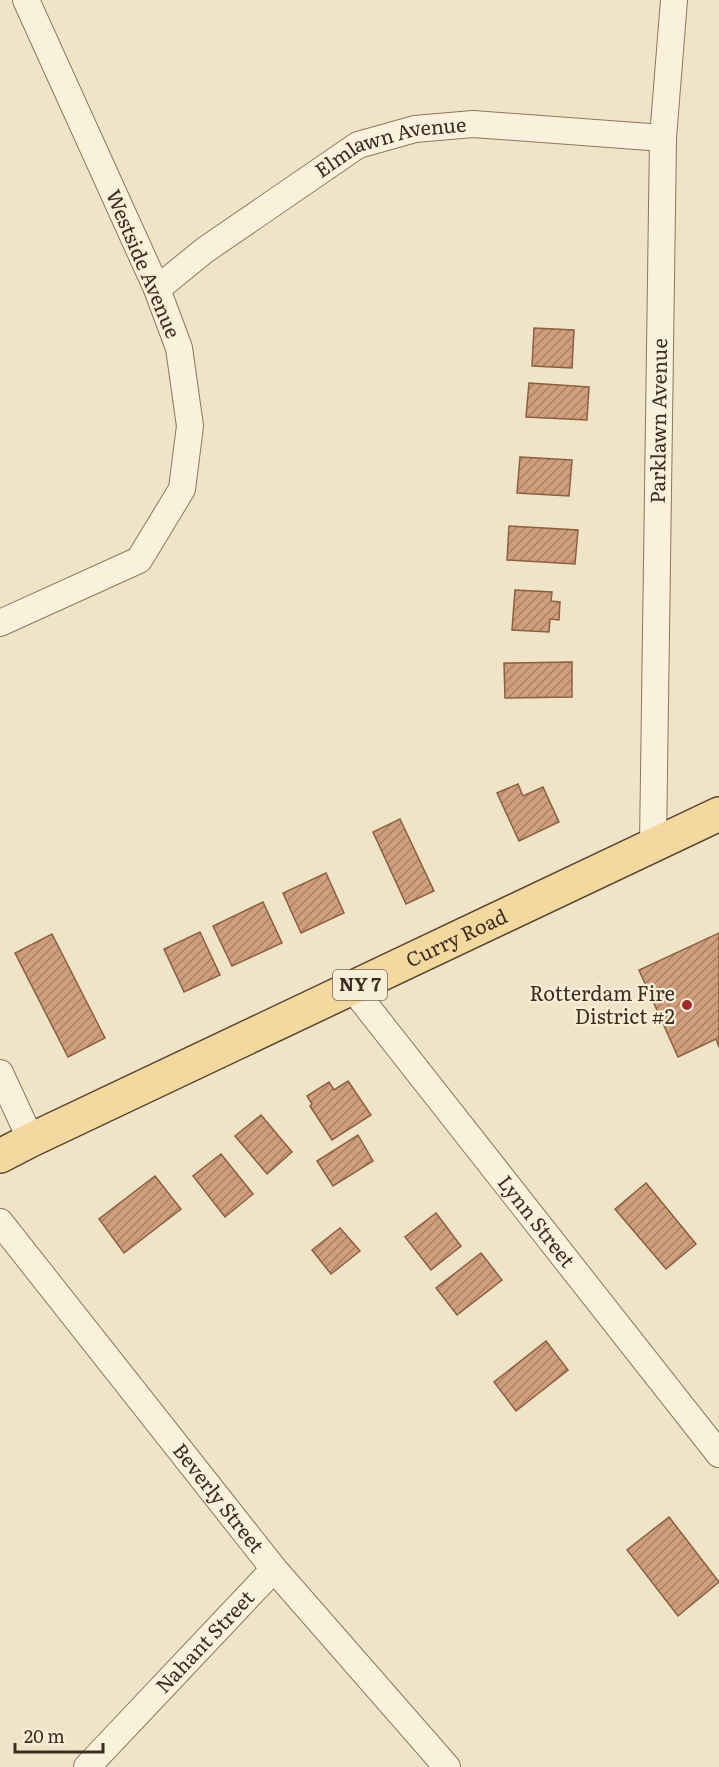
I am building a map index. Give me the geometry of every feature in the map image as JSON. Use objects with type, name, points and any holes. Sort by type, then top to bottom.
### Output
[{"type":"main road","name":"Curry Road","points":[[0,1156],[719,814]]},
{"type":"street","name":"Westside Avenue","points":[[0,623],[139,560],[182,489],[190,426],[179,348],[157,289],[26,0]]},
{"type":"street","name":"Parklawn Avenue","points":[[653,844],[663,138],[674,0]]},
{"type":"street","name":"Elmlawn Avenue","points":[[157,289],[205,250],[358,145],[415,129],[472,124],[663,138]]},
{"type":"street","name":"Lynn Street","points":[[353,989],[719,1454]]},
{"type":"street","points":[[0,1073],[31,1140]]},
{"type":"street","name":"Beverly Street","points":[[0,1222],[274,1569],[447,1767]]},
{"type":"street","name":"Nahant Street","points":[[87,1767],[274,1569]]},
{"type":"building","points":[[534,328],[574,330],[572,368],[532,366]]},
{"type":"building","points":[[529,383],[589,387],[587,420],[526,417]]},
{"type":"building","points":[[520,457],[572,460],[569,496],[517,493]]},
{"type":"building","points":[[509,526],[578,530],[575,564],[507,560]]},
{"type":"building","points":[[515,590],[552,592],[551,601],[560,602],[559,620],[550,619],[549,632],[512,630]]},
{"type":"building","points":[[572,662],[572,697],[505,698],[504,663]]},
{"type":"building","points":[[518,784],[523,796],[543,787],[559,822],[519,841],[497,793]]},
{"type":"building","points":[[400,819],[434,891],[406,904],[373,832]]},
{"type":"building","points":[[326,873],[344,913],[301,933],[283,893]]},
{"type":"building","points":[[263,902],[282,943],[232,966],[213,926]]},
{"type":"building","points":[[200,932],[220,975],[184,992],[164,949]]},
{"type":"building","name":"Rotterdam Fire District #2","points":[[719,933],[719,1047],[716,1039],[678,1057],[639,970]]},
{"type":"building","points":[[52,934],[105,1038],[68,1057],[15,953]]},
{"type":"building","points":[[348,1081],[371,1115],[332,1140],[310,1106],[312,1104],[307,1096],[329,1082],[334,1090]]},
{"type":"building","points":[[261,1115],[292,1152],[267,1174],[235,1136]]},
{"type":"building","points":[[358,1135],[373,1161],[333,1186],[317,1161]]},
{"type":"building","points":[[221,1154],[253,1194],[225,1217],[193,1176]]},
{"type":"building","points":[[155,1176],[181,1209],[124,1253],[99,1219]]},
{"type":"building","points":[[646,1183],[696,1244],[666,1269],[615,1209]]},
{"type":"building","points":[[436,1213],[461,1246],[431,1270],[405,1237]]},
{"type":"building","points":[[340,1228],[360,1251],[331,1274],[312,1250]]},
{"type":"building","points":[[481,1253],[502,1280],[457,1315],[436,1288]]},
{"type":"building","points":[[546,1341],[568,1370],[516,1411],[494,1382]]},
{"type":"building","points":[[669,1517],[719,1582],[678,1616],[627,1550]]},
{"type":"place","name":"Rotterdam Fire District #2","points":[[687,1005]]}]
